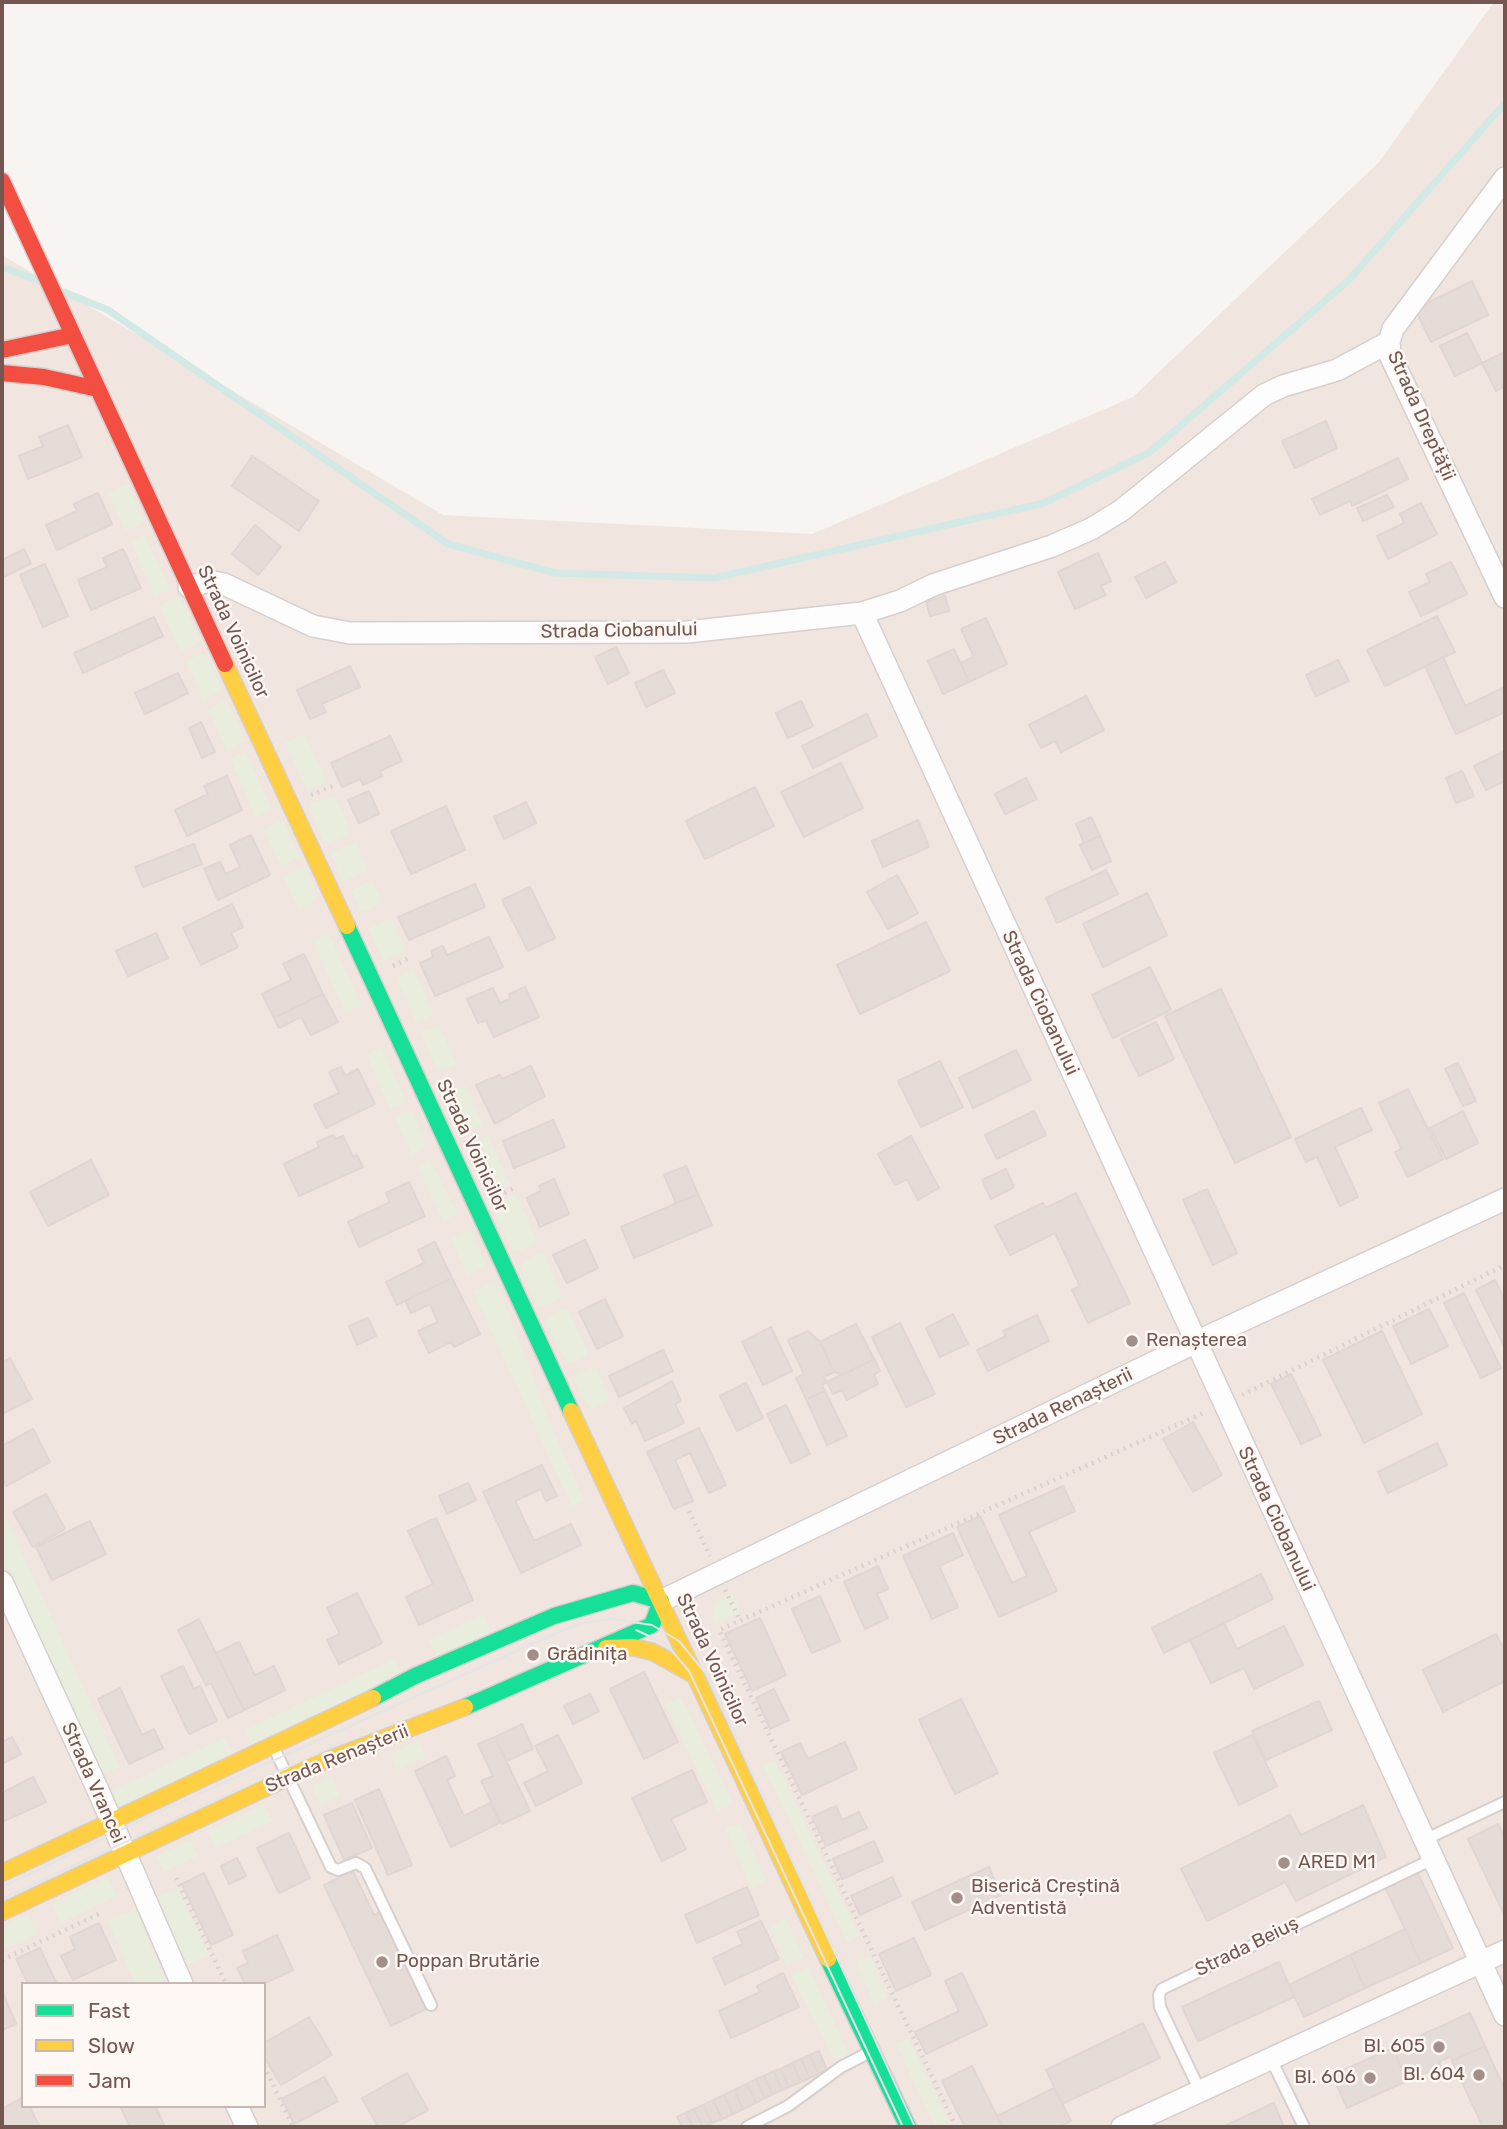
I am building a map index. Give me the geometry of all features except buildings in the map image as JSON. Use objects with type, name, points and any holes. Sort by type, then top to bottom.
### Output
[{"type":"main road","name":"Strada Voinicilor","points":[[2,181],[631,1539],[908,2127]]},
{"type":"main road","points":[[2,350],[71,330]]},
{"type":"main road","points":[[2,373],[44,377],[98,389]]},
{"type":"main road","points":[[575,1609],[619,1573],[631,1539]]},
{"type":"main road","name":"Strada Renașterii","points":[[2,1873],[415,1676],[575,1609],[633,1593],[661,1601],[652,1625],[427,1723],[287,1778],[2,1912]]},
{"type":"main road","points":[[588,1652],[620,1647],[642,1649],[696,1676]]},
{"type":"street","name":"Strada Dreptății","points":[[1505,178],[1393,329],[1388,342],[1390,355],[1505,597]]},
{"type":"street","points":[[862,613],[900,601],[933,585],[1052,546],[1091,528],[1122,510],[1264,395],[1283,386],[1337,370],[1388,342]]},
{"type":"street","name":"Strada Ciobanului","points":[[189,587],[209,581],[224,584],[313,626],[350,633],[687,632],[862,613],[1505,2015]]},
{"type":"street","name":"Strada Renașterii","points":[[661,1601],[1196,1342],[1505,1199]]},
{"type":"street","name":"Strada Vrancei","points":[[2,1583],[182,1982]]},
{"type":"street","points":[[1122,2127],[1505,1951]]},
{"type":"street","points":[[238,2108],[247,2127]]},
{"type":"lane","points":[[272,1746],[331,1867],[338,1870],[356,1863],[365,1868],[431,2005]]},
{"type":"lane","name":"Strada Beiuș","points":[[1200,2091],[1160,2007],[1158,2001],[1162,1989],[1428,1849],[1505,1802]]},
{"type":"lane","points":[[747,2127],[788,2106],[841,2067],[872,2051]]},
{"type":"lane","points":[[1271,2059],[1304,2127]]},
{"type":"path","points":[[306,797],[333,786]]},
{"type":"path","points":[[386,969],[411,957]]},
{"type":"path","points":[[491,1199],[516,1187]]},
{"type":"path","points":[[956,2127],[719,1630],[1224,1404],[1505,1265]]},
{"type":"path","points":[[176,1878],[225,1982]]},
{"type":"path","points":[[2,1960],[101,1913]]},
{"type":"path","points":[[266,2070],[293,2127]]},
{"type":"shaded area","points":[[1494,2],[1505,2],[1505,2127],[2,2127],[2,255],[443,515],[812,534],[1133,397],[1379,162]]},
{"type":"green space","points":[[128,484],[145,522],[126,531],[108,493]]},
{"type":"green space","points":[[145,535],[170,589],[155,596],[130,542]]},
{"type":"green space","points":[[177,598],[182,601],[201,642],[180,651],[159,606]]},
{"type":"green space","points":[[201,653],[207,656],[223,690],[203,699],[186,662]]},
{"type":"green space","points":[[224,701],[229,704],[246,741],[227,750],[208,710]]},
{"type":"green space","points":[[305,734],[327,782],[307,791],[285,742]]},
{"type":"green space","points":[[246,752],[272,809],[256,817],[230,759]]},
{"type":"green space","points":[[331,797],[336,799],[350,829],[348,834],[328,843],[323,840],[309,809],[311,804]]},
{"type":"green space","points":[[280,821],[284,822],[300,857],[281,866],[264,830]]},
{"type":"green space","points":[[356,842],[368,870],[342,882],[330,853]]},
{"type":"green space","points":[[301,868],[306,869],[318,896],[316,901],[298,909],[283,876]]},
{"type":"green space","points":[[373,881],[383,903],[361,912],[351,890]]},
{"type":"green space","points":[[391,918],[406,951],[383,961],[368,929]]},
{"type":"green space","points":[[329,933],[362,1006],[345,1013],[313,941]]},
{"type":"green space","points":[[414,970],[434,1015],[416,1023],[396,978]]},
{"type":"green space","points":[[439,1025],[457,1064],[438,1072],[420,1033]]},
{"type":"green space","points":[[382,1047],[407,1102],[390,1109],[366,1055]]},
{"type":"green space","points":[[466,1085],[483,1124],[466,1132],[448,1093]]},
{"type":"green space","points":[[407,1111],[412,1112],[427,1145],[412,1156],[394,1117]]},
{"type":"green space","points":[[488,1136],[510,1184],[493,1191],[472,1143]]},
{"type":"green space","points":[[430,1159],[458,1214],[443,1221],[418,1167]]},
{"type":"green space","points":[[513,1195],[518,1197],[536,1238],[535,1244],[517,1252],[511,1249],[493,1210],[494,1204]]},
{"type":"green space","points":[[471,1230],[487,1266],[467,1275],[450,1239]]},
{"type":"green space","points":[[539,1253],[544,1255],[562,1295],[560,1299],[543,1306],[537,1305],[519,1266]]},
{"type":"green space","points":[[497,1281],[547,1415],[584,1500],[572,1508],[473,1291]]},
{"type":"green space","points":[[564,1309],[569,1311],[587,1350],[587,1356],[568,1364],[545,1323],[548,1316]]},
{"type":"green space","points":[[592,1368],[596,1369],[609,1397],[608,1401],[590,1410],[574,1380],[576,1375]]},
{"type":"green space","points":[[2,1509],[120,1767],[100,1776],[2,1562]]},
{"type":"green space","points":[[732,1593],[741,1612],[714,1625],[711,1617],[714,1607],[720,1599]]},
{"type":"green space","points":[[483,1614],[492,1633],[438,1659],[429,1640]]},
{"type":"green space","points":[[395,1659],[404,1676],[251,1745],[245,1730]]},
{"type":"green space","points":[[681,1697],[733,1804],[717,1811],[665,1704]]},
{"type":"green space","points":[[224,1738],[233,1753],[118,1808],[107,1793]]},
{"type":"green space","points":[[419,1741],[426,1757],[397,1770],[390,1754]]},
{"type":"green space","points":[[775,1760],[860,1936],[847,1942],[763,1766]]},
{"type":"green space","points":[[331,1775],[340,1796],[320,1805],[314,1794],[314,1784]]},
{"type":"green space","points":[[264,1804],[273,1821],[215,1848],[207,1831]]},
{"type":"green space","points":[[740,1823],[767,1882],[752,1889],[725,1829]]},
{"type":"green space","points":[[191,1840],[198,1856],[163,1872],[156,1856]]},
{"type":"green space","points":[[108,1877],[117,1896],[60,1923],[51,1904]]},
{"type":"green space","points":[[178,1889],[210,1955],[186,1966],[155,1898]]},
{"type":"green space","points":[[136,1909],[166,1982],[134,1982],[107,1920]]},
{"type":"green space","points":[[28,1914],[37,1934],[4,1949],[2,1926]]},
{"type":"green space","points":[[786,1919],[804,1957],[786,1965],[770,1927]]},
{"type":"green space","points":[[870,1956],[888,1997],[874,2003],[856,1962]]},
{"type":"green space","points":[[808,1967],[850,2056],[837,2064],[791,1976]]},
{"type":"green space","points":[[909,2038],[951,2127],[935,2127],[896,2044]]},
{"type":"waterway","points":[[64,292],[108,310],[448,544],[555,573],[714,578],[1044,503],[1150,452],[1349,280],[1505,103]]},
{"type":"waterway","points":[[2,267],[37,280]]},
{"type":"tram line","points":[[2,1887],[139,1821],[561,1631],[586,1622],[611,1619],[652,1625],[679,1641],[707,1675],[915,2127]]},
{"type":"tram line","points":[[636,1630],[666,1644],[689,1671],[903,2127]]},
{"type":"tram line","points":[[2,1899],[342,1742]]},
{"type":"traffic: fast","points":[[347,926],[571,1411]]},
{"type":"traffic: fast","points":[[373,1698],[415,1676],[554,1616],[633,1593],[661,1601],[652,1625],[465,1707]]},
{"type":"traffic: fast","points":[[828,1959],[908,2127]]},
{"type":"traffic: slow","points":[[225,664],[347,926]]},
{"type":"traffic: slow","points":[[571,1411],[828,1959]]},
{"type":"traffic: slow","points":[[606,1648],[633,1647],[653,1652],[696,1676]]},
{"type":"traffic: slow","points":[[2,1873],[373,1698]]},
{"type":"traffic: slow","points":[[2,1912],[312,1766],[465,1707]]},
{"type":"traffic: jam","points":[[2,181],[225,664]]},
{"type":"traffic: jam","points":[[2,350],[73,335]]},
{"type":"traffic: jam","points":[[2,373],[44,377],[98,389]]},
{"type":"place","name":"Renașterea","points":[[1132,1341]]},
{"type":"place","name":"Grădinița","points":[[533,1655]]},
{"type":"place","name":"ARED M1","points":[[1284,1863]]},
{"type":"place","name":"Biserică Creștină Adventistă","points":[[957,1898]]},
{"type":"place","name":"Poppan Brutărie","points":[[382,1962]]},
{"type":"place","name":"Bl. 605","points":[[1439,2047]]},
{"type":"place","name":"Bl. 604","points":[[1479,2075]]},
{"type":"place","name":"Bl. 606","points":[[1370,2078]]}]
